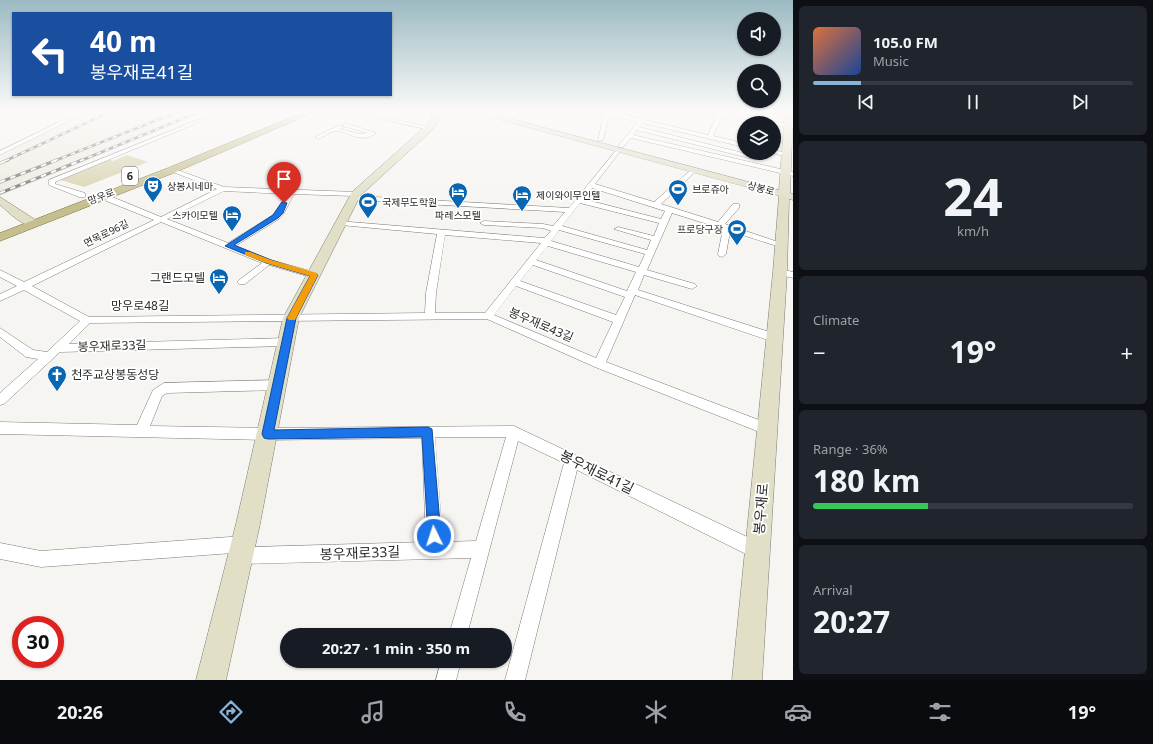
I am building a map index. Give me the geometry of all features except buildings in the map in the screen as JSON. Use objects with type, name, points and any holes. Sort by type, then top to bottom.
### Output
[{"type":"main road","name":"망우로","points":[[0,237],[82,195],[220,143]]},
{"type":"main road","name":"망우로","points":[[0,230],[102,196],[172,170],[239,143]]},
{"type":"street","points":[[0,153],[21,143]]},
{"type":"street","points":[[82,195],[52,185],[50,181],[145,143]]},
{"type":"street","points":[[211,680],[268,434],[291,318],[355,196],[414,143]]},
{"type":"street","name":"상봉로","points":[[599,143],[789,193]]},
{"type":"street","name":"상봉로","points":[[607,143],[694,170],[789,193]]},
{"type":"street","points":[[488,316],[555,228],[624,143]]},
{"type":"street","points":[[667,143],[788,165]]},
{"type":"street","points":[[695,143],[737,153]]},
{"type":"street","name":"봉우재로","points":[[747,680],[775,338],[786,274],[780,244],[789,193],[788,165],[790,143]]},
{"type":"street","points":[[172,170],[222,189],[299,192],[570,210]]},
{"type":"street","points":[[656,205],[694,170]]},
{"type":"street","points":[[297,184],[303,188],[299,192]]},
{"type":"street","points":[[591,184],[780,244]]},
{"type":"street","name":"면목로96길","points":[[0,298],[222,189]]},
{"type":"street","points":[[229,246],[276,217],[280,213],[290,192]]},
{"type":"street","points":[[102,196],[268,262],[314,275]]},
{"type":"street","points":[[0,200],[29,221]]},
{"type":"street","points":[[578,200],[664,222]]},
{"type":"street","points":[[483,205],[484,235]]},
{"type":"street","points":[[722,254],[723,226],[736,206]]},
{"type":"street","points":[[599,364],[670,209]]},
{"type":"street","points":[[341,223],[484,235],[545,242],[692,286]]},
{"type":"street","points":[[484,223],[555,228],[650,253]]},
{"type":"street","points":[[618,229],[656,239]]},
{"type":"street","points":[[430,316],[430,293],[441,232]]},
{"type":"street","points":[[530,261],[775,338]]},
{"type":"street","points":[[242,282],[268,262]]},
{"type":"street","name":"망우로48길","points":[[0,273],[87,320],[291,318]]},
{"type":"street","points":[[514,282],[619,320]]},
{"type":"street","name":"봉우재로43길","points":[[291,318],[488,316],[599,364],[767,429]]},
{"type":"street","points":[[2,396],[58,348],[87,320]]},
{"type":"street","points":[[0,332],[30,354],[49,356]]},
{"type":"street","name":"봉우재로33길","points":[[58,348],[286,342]]},
{"type":"street","points":[[142,430],[157,393],[164,388],[278,385]]},
{"type":"street","name":"봉우재로41길","points":[[0,428],[268,434],[479,431],[514,432],[758,552]]},
{"type":"street","points":[[428,432],[435,551]]},
{"type":"street","points":[[460,628],[514,432]]},
{"type":"street","points":[[515,680],[572,460]]},
{"type":"street","name":"봉우재로33길","points":[[0,551],[41,559],[241,550],[435,551],[481,549]]},
{"type":"street","points":[[446,680],[449,668]]},
{"type":"shaded area","points":[[26,143],[130,143],[0,196],[0,157]]},
{"type":"shaded area","points":[[127,155],[148,162],[84,187],[57,179],[107,158],[113,161]]},
{"type":"railway","points":[[5,161],[44,143]]},
{"type":"railway","points":[[54,161],[100,143]]},
{"type":"railway","points":[[80,161],[124,143]]},
{"type":"railway","points":[[0,163],[8,160]]},
{"type":"railway","points":[[0,182],[57,160]]},
{"type":"railway","points":[[0,193],[82,160]]},
{"type":"slow traffic","points":[[247,253],[268,262],[314,275],[292,318]]},
{"type":"place","name":"상봉시네마","points":[[153,203]]},
{"type":"place","name":"브로쥬아","points":[[678,206]]},
{"type":"place","name":"파레스모텔","points":[[458,209]]},
{"type":"place","name":"제이와이무인텔","points":[[522,212]]},
{"type":"place","name":"국제무도학원","points":[[368,219]]},
{"type":"place","name":"스카이모텔","points":[[232,232]]},
{"type":"place","name":"프로당구장","points":[[737,246]]},
{"type":"place","name":"그랜드모텔","points":[[219,295]]},
{"type":"place","name":"천주교상봉동성당","points":[[57,392]]},
{"type":"route","points":[[284,203],[280,213],[276,217],[229,246],[268,262],[314,275],[291,318],[268,434],[428,432],[434,536]]}]
